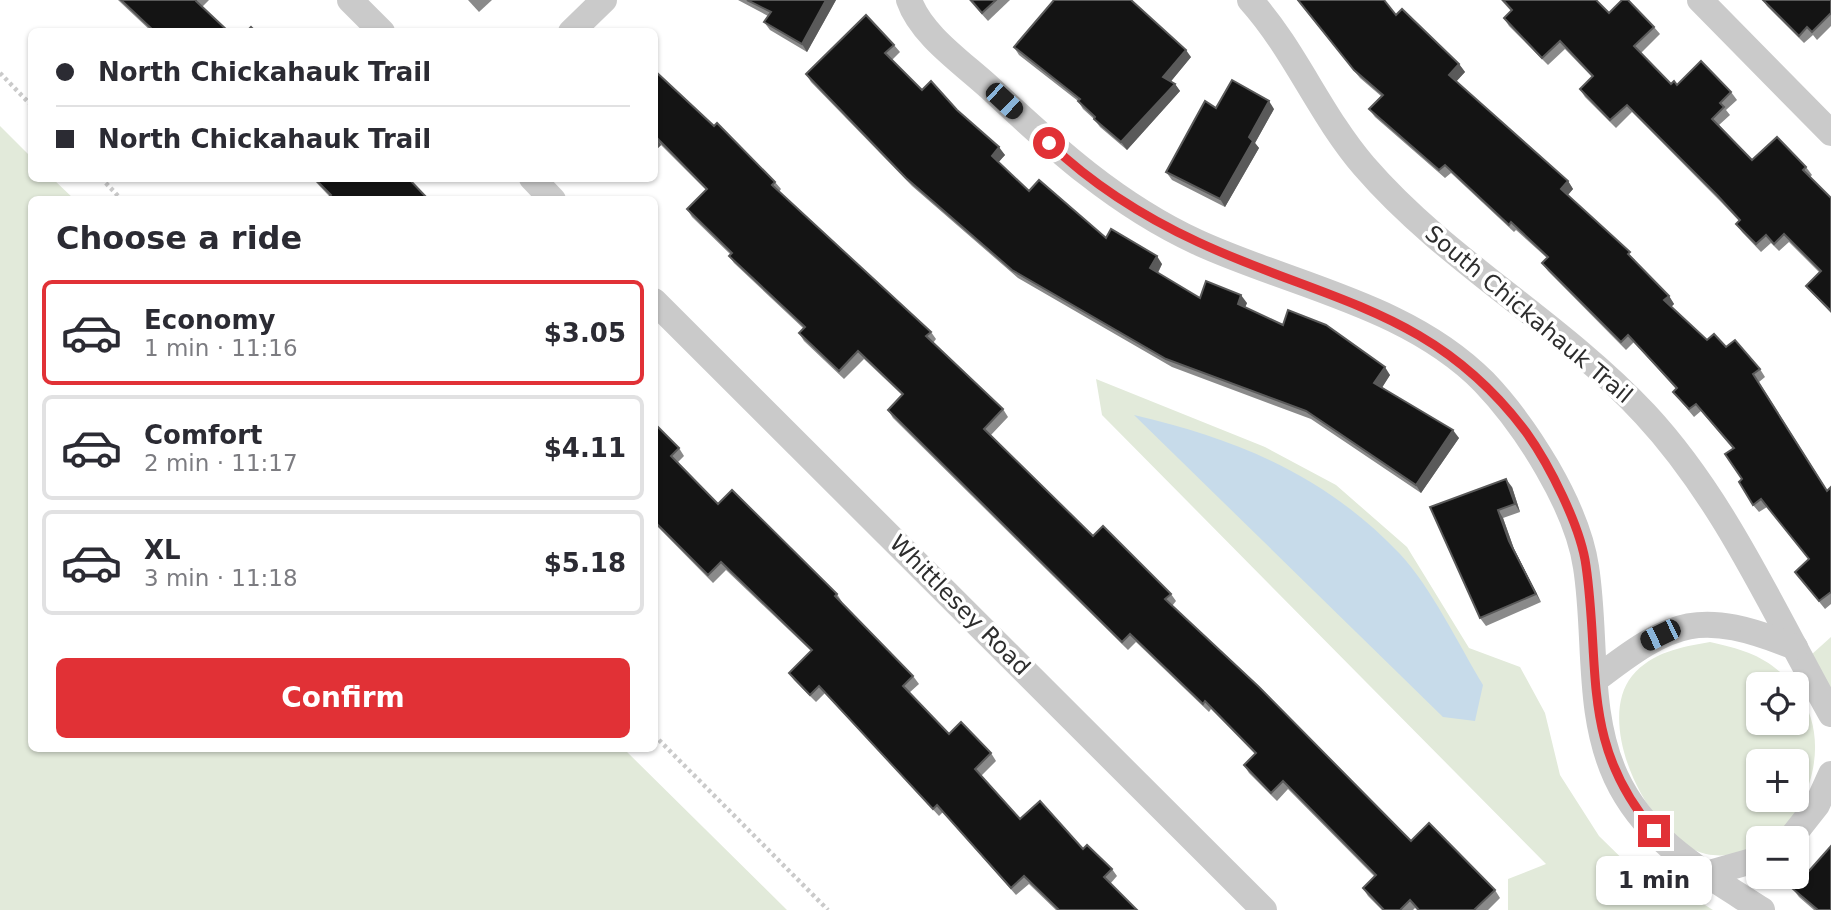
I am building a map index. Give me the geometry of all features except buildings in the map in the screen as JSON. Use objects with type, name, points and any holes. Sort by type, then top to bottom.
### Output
[{"type":"street","points":[[350,0],[379,28]]},
{"type":"street","points":[[575,28],[604,0]]},
{"type":"street","points":[[909,0],[912,10],[933,36],[1060,153],[1125,203],[1199,243],[1396,320],[1438,345],[1483,381],[1527,433],[1560,488],[1586,563],[1595,680],[1603,740],[1617,779],[1640,816],[1668,847],[1762,910]]},
{"type":"street","name":"South Chickahauk Trail","points":[[1250,0],[1282,40],[1362,164],[1432,233],[1548,324],[1646,415],[1708,496],[1831,714]]},
{"type":"street","points":[[1700,0],[1831,133]]},
{"type":"street","points":[[536,182],[549,196]]},
{"type":"street","name":"Whittlesey Road","points":[[658,305],[1264,910]]},
{"type":"street","points":[[1595,680],[1641,644],[1678,626],[1712,622],[1751,629],[1795,647]]},
{"type":"street","points":[[1801,826],[1818,805],[1831,774]]},
{"type":"street","points":[[1706,874],[1746,863]]},
{"type":"path","points":[[0,73],[28,102]]},
{"type":"path","points":[[105,182],[118,196]]},
{"type":"path","points":[[658,739],[828,910]]},
{"type":"green space","points":[[0,126],[28,154],[28,182],[56,182],[71,196],[28,196],[28,752],[627,752],[787,910],[0,910]]},
{"type":"green space","points":[[1096,379],[1265,447],[1336,485],[1407,547],[1469,648],[1520,667],[1545,713],[1560,775],[1599,836],[1644,880],[1697,900],[1713,910],[1508,910],[1508,879],[1546,864],[1102,415]]},
{"type":"green space","points":[[1831,637],[1831,689],[1811,655]]},
{"type":"green space","points":[[1710,642],[1755,655],[1780,672],[1746,672],[1746,735],[1809,735],[1809,715],[1815,748],[1809,784],[1809,749],[1746,749],[1746,812],[1796,812],[1786,826],[1746,826],[1746,851],[1706,854],[1685,845],[1665,827],[1648,805],[1633,778],[1619,722],[1622,697],[1632,676],[1640,668],[1658,656]]},
{"type":"water","points":[[1134,415],[1208,436],[1278,464],[1341,502],[1371,526],[1400,554],[1423,583],[1483,685],[1475,721],[1443,717]]},
{"type":"route","points":[[1049,143],[1120,199],[1153,220],[1199,243],[1396,320],[1438,345],[1483,381],[1527,433],[1560,488],[1586,563],[1595,680],[1603,740],[1617,779],[1640,816],[1654,831]]}]
